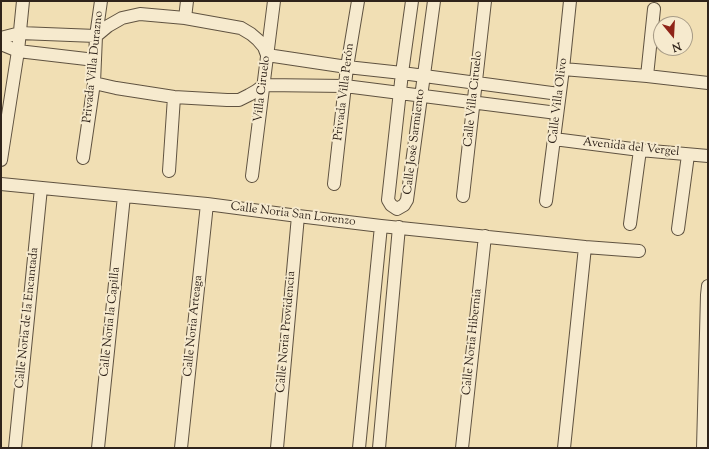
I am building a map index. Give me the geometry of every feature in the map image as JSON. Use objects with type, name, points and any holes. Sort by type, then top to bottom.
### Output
[{"type":"street","points":[[1,160],[3,131],[18,51],[23,1]]},
{"type":"street","name":"Privada Villa Durazno","points":[[83,158],[94,83],[96,36],[101,1]]},
{"type":"street","points":[[185,18],[187,1]]},
{"type":"street","name":"Villa Ciruelo","points":[[252,176],[274,1]]},
{"type":"street","name":"Privada Villa Perón","points":[[334,184],[347,67],[358,1]]},
{"type":"street","name":"Calle José Sarmiento","points":[[412,1],[402,73],[388,200],[391,205],[397,209],[404,206],[407,200],[434,1]]},
{"type":"street","name":"Calle Villa Ciruelo","points":[[463,196],[485,1]]},
{"type":"street","name":"Calle Villa Olivo","points":[[546,201],[570,1]]},
{"type":"street","points":[[647,76],[654,9]]},
{"type":"street","points":[[1,38],[20,33],[96,36],[108,26],[122,18],[140,14],[185,18],[241,28],[258,40],[264,47],[267,55],[347,67],[559,94]]},
{"type":"street","points":[[1,44],[18,51],[95,60]]},
{"type":"street","points":[[563,69],[708,83]]},
{"type":"street","points":[[94,83],[174,97],[227,100],[239,100],[249,96],[264,85],[345,86],[557,113]]},
{"type":"street","points":[[169,171],[174,97]]},
{"type":"street","name":"Avenida del Vergel","points":[[554,139],[640,150],[708,156]]},
{"type":"street","points":[[630,224],[640,150]]},
{"type":"street","points":[[678,229],[688,155]]},
{"type":"street","name":"Calle Noria San Lorenzo","points":[[1,184],[207,204],[381,226],[585,247],[639,251]]},
{"type":"street","name":"Calle Noria de la Encantada","points":[[15,448],[42,188]]},
{"type":"street","name":"Calle Noria la Capilla","points":[[98,448],[124,196]]},
{"type":"street","name":"Calle Noria Arteaga","points":[[181,448],[207,204]]},
{"type":"street","name":"Calle Noria Providencia","points":[[277,448],[298,216]]},
{"type":"street","points":[[359,448],[381,226]]},
{"type":"street","points":[[379,448],[399,227]]},
{"type":"street","name":"Calle Noria Hibernia","points":[[462,448],[485,236]]},
{"type":"street","points":[[564,448],[585,247]]},
{"type":"street","points":[[705,441],[708,286]]}]
